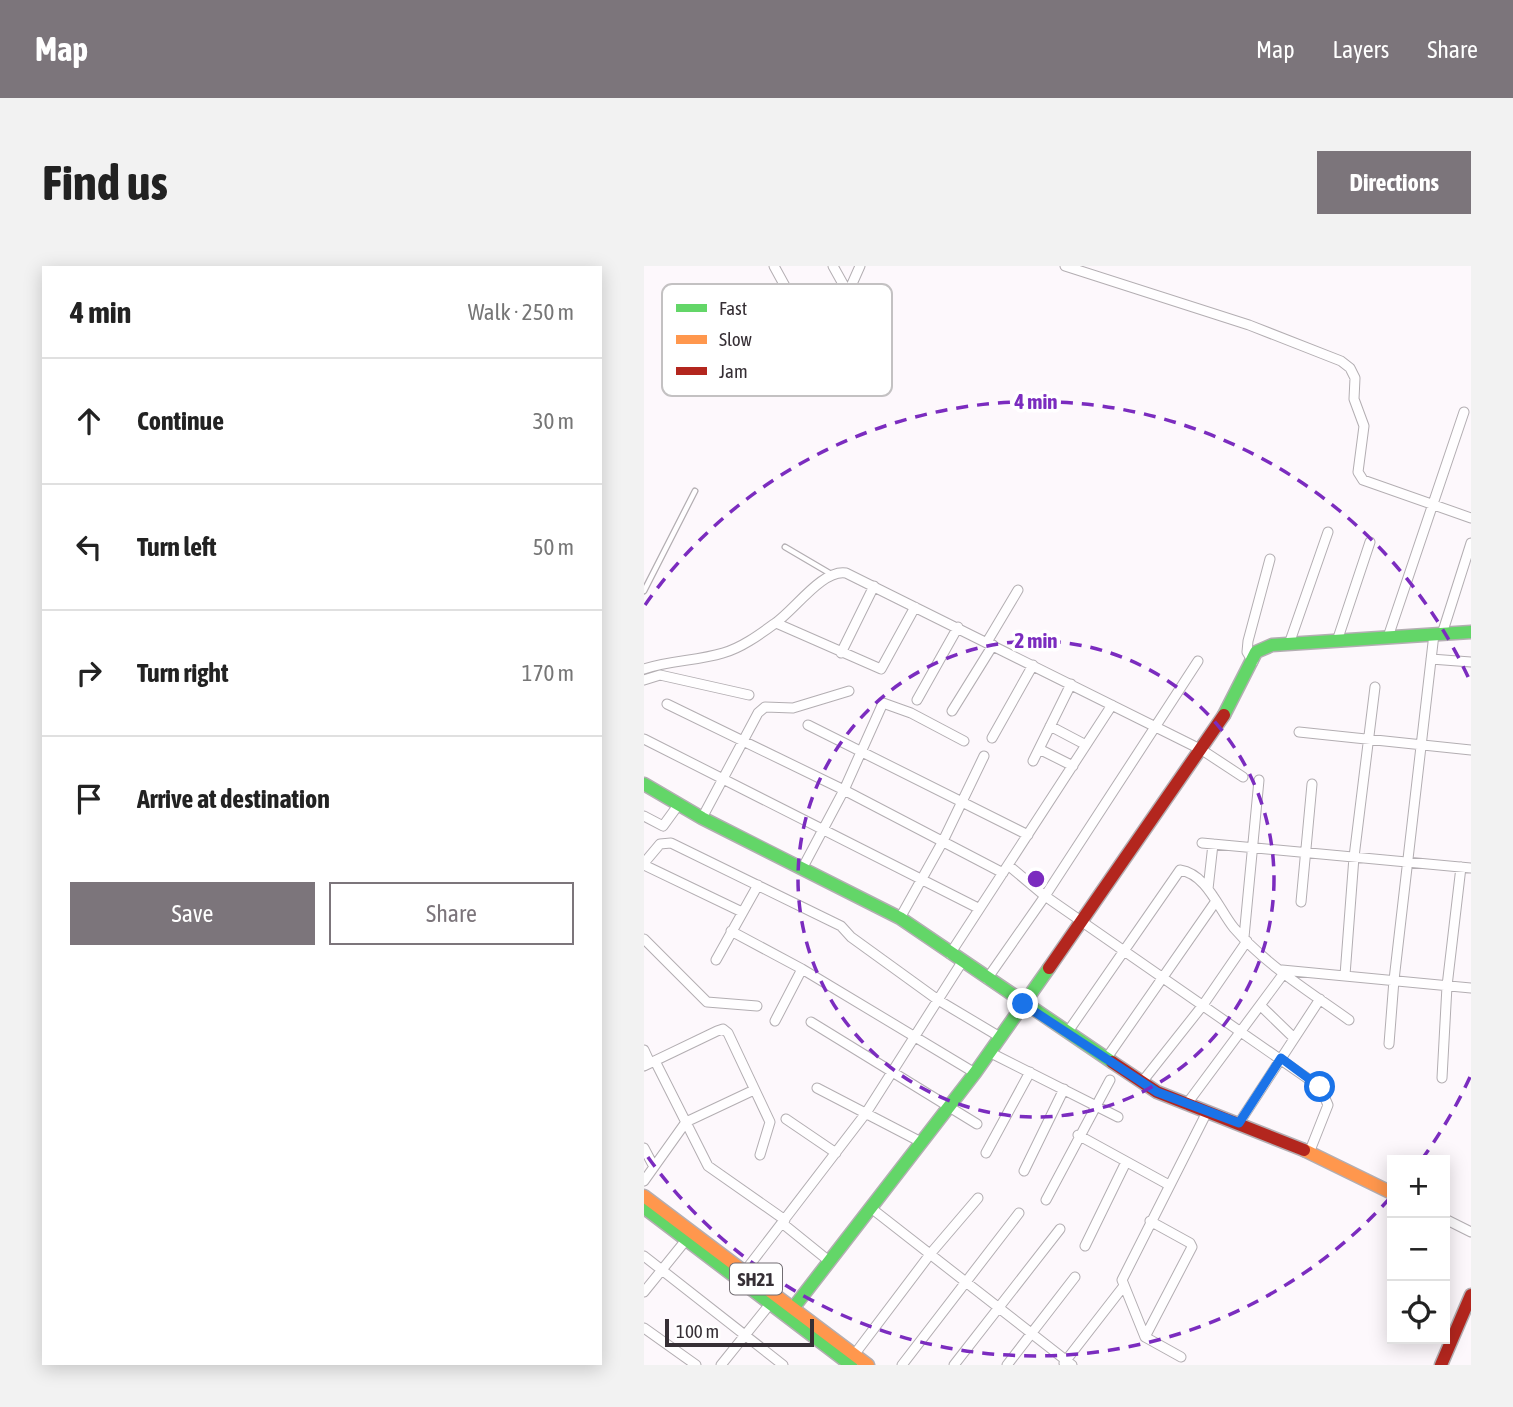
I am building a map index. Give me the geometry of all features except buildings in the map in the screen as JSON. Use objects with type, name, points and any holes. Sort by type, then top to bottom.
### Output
[{"type":"street","points":[[774,266],[785,284]]},
{"type":"street","points":[[833,266],[843,284]]},
{"type":"street","points":[[852,284],[860,266]]},
{"type":"street","points":[[1065,266],[1249,325],[1341,361],[1350,368],[1355,378],[1354,399],[1364,426],[1358,472],[1371,485],[1471,518]]},
{"type":"street","points":[[1388,637],[1464,412]]},
{"type":"street","points":[[1289,644],[1328,532]]},
{"type":"street","points":[[1337,641],[1370,542]]},
{"type":"street","points":[[1389,1044],[1431,659],[1471,542]]},
{"type":"street","points":[[1253,662],[1247,652],[1248,641],[1270,559]]},
{"type":"street","points":[[644,668],[729,652],[776,623],[831,574],[846,573],[958,626],[1202,750],[1243,777]]},
{"type":"street","points":[[841,653],[874,586]]},
{"type":"street","points":[[952,711],[1018,590]]},
{"type":"street","points":[[776,623],[877,669],[885,667],[915,607]]},
{"type":"street","points":[[918,700],[958,626]]},
{"type":"street","points":[[794,1307],[975,1073],[1202,750],[1253,662],[1256,652],[1264,647],[1289,644],[1471,632]]},
{"type":"street","points":[[1431,659],[1471,662]]},
{"type":"street","points":[[987,979],[1045,896],[1198,661]]},
{"type":"street","points":[[992,738],[1033,665]]},
{"type":"street","points":[[644,680],[660,676],[749,695]]},
{"type":"street","points":[[1033,761],[1071,684]]},
{"type":"street","points":[[1345,975],[1366,739],[1375,687]]},
{"type":"street","points":[[702,818],[741,740],[758,713],[765,708],[793,708],[849,691]]},
{"type":"street","points":[[802,869],[886,702],[964,741]]},
{"type":"street","points":[[667,704],[1005,869],[1281,1058],[1320,1087],[1326,1096],[1328,1105],[1309,1153]]},
{"type":"street","points":[[950,954],[1112,705]]},
{"type":"street","points":[[808,725],[1028,835]]},
{"type":"street","points":[[1050,726],[1086,745]]},
{"type":"street","points":[[1299,732],[1471,750]]},
{"type":"street","points":[[644,739],[978,908]]},
{"type":"street","points":[[1039,749],[1073,766]]},
{"type":"street","points":[[900,918],[923,880],[984,756]]},
{"type":"street","points":[[1142,1082],[1203,1005],[1245,939],[1259,780]]},
{"type":"street","points":[[644,784],[702,818],[900,918],[1023,1004],[1142,1082],[1186,1105],[1239,1123],[1387,1191]]},
{"type":"street","points":[[1301,902],[1312,784]]},
{"type":"street","points":[[644,817],[663,826],[679,804]]},
{"type":"street","points":[[742,912],[644,864],[660,844],[671,843],[758,885],[841,926],[851,937],[938,1000],[1000,1037]]},
{"type":"street","points":[[1202,843],[1466,867],[1447,986],[1442,1078]]},
{"type":"street","points":[[1208,889],[1213,844]]},
{"type":"street","points":[[1067,1033],[1177,873],[1185,870],[1208,889],[1245,939],[1282,972],[1349,1020]]},
{"type":"street","points":[[716,960],[758,885]]},
{"type":"street","points":[[1106,1059],[1216,901]]},
{"type":"street","points":[[732,931],[802,969],[975,1073]]},
{"type":"street","points":[[644,939],[707,1002],[757,1006]]},
{"type":"street","points":[[746,1271],[866,1114],[962,962]]},
{"type":"street","points":[[775,1021],[802,969]]},
{"type":"street","points":[[1282,972],[1345,975],[1471,988]]},
{"type":"street","points":[[1186,1105],[1261,1006],[1282,972]]},
{"type":"street","points":[[1239,1123],[1320,999]]},
{"type":"street","points":[[1261,1006],[1294,1038]]},
{"type":"street","points":[[811,1022],[977,1124]]},
{"type":"street","points":[[650,1063],[723,1029],[728,1033],[770,1122],[761,1155]]},
{"type":"street","points":[[644,1050],[708,1166],[830,1261]]},
{"type":"street","points":[[989,1052],[1118,1116]]},
{"type":"street","points":[[986,1153],[1030,1072]]},
{"type":"street","points":[[1046,1200],[1094,1105],[1110,1080]]},
{"type":"street","points":[[817,1088],[921,1142]]},
{"type":"street","points":[[1024,1171],[1064,1089]]},
{"type":"street","points":[[644,1181],[686,1122],[754,1090]]},
{"type":"street","points":[[1181,1357],[1145,1336],[1124,1287],[1124,1272],[1208,1112]]},
{"type":"street","points":[[786,1119],[836,1153]]},
{"type":"street","points":[[1078,1135],[1169,1185]]},
{"type":"street","points":[[644,1147],[654,1167]]},
{"type":"street","points":[[1084,1246],[1126,1162]]},
{"type":"street","name":"SH21","points":[[644,1196],[794,1307],[853,1360]]},
{"type":"street","points":[[853,1360],[931,1254],[978,1198]]},
{"type":"street","name":"SH21","points":[[644,1208],[771,1304],[853,1360],[868,1365]]},
{"type":"street","points":[[870,1208],[1067,1363],[1124,1287]]},
{"type":"street","points":[[902,1365],[1019,1213]]},
{"type":"street","points":[[1145,1336],[1192,1247],[1190,1243],[1150,1221]]},
{"type":"street","points":[[1450,1221],[1471,1231]]},
{"type":"street","points":[[954,1365],[1060,1229]]},
{"type":"street","points":[[644,1292],[686,1240]]},
{"type":"street","points":[[644,1256],[783,1365]]},
{"type":"street","points":[[1007,1365],[1075,1277]]},
{"type":"street","points":[[1441,1365],[1471,1295]]},
{"type":"street","points":[[721,1365],[771,1304]]},
{"type":"street","points":[[644,1328],[696,1365]]},
{"type":"lane","points":[[644,591],[695,491]]},
{"type":"lane","points":[[785,547],[831,574]]},
{"type":"traffic: fast","points":[[1224,715],[1256,652],[1272,645],[1471,632]]},
{"type":"traffic: fast","points":[[644,784],[702,818],[900,918],[1112,1062]]},
{"type":"traffic: fast","points":[[794,1307],[975,1073],[1049,968]]},
{"type":"traffic: fast","points":[[646,1209],[851,1365]]},
{"type":"traffic: slow","points":[[1304,1150],[1387,1191]]},
{"type":"traffic: slow","points":[[644,1196],[868,1365]]},
{"type":"traffic: jam","points":[[1049,968],[1224,715]]},
{"type":"traffic: jam","points":[[1112,1062],[1157,1092],[1304,1150]]},
{"type":"traffic: jam","points":[[1441,1365],[1471,1295]]},
{"type":"route","points":[[1023,1004],[1157,1092],[1239,1123],[1281,1058],[1320,1087]]}]
